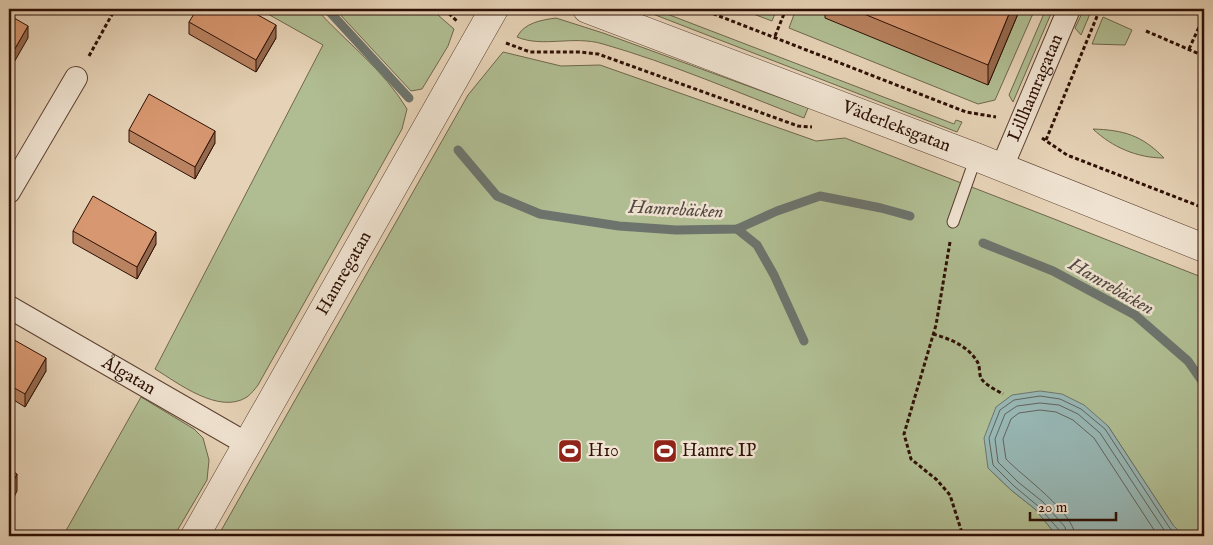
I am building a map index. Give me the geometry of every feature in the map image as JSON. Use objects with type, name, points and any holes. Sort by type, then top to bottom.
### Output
[{"type":"street","name":"Hamregatan","points":[[195,536],[494,9]]},
{"type":"street","name":"Väderleksgatan","points":[[588,9],[1002,167],[1204,248]]},
{"type":"street","name":"Lillhamragatan","points":[[1002,167],[1069,9]]},
{"type":"street","points":[[9,192],[76,78]]},
{"type":"street","name":"Ålgatan","points":[[9,307],[247,444]]},
{"type":"lane","points":[[953,222],[976,157]]},
{"type":"path","points":[[76,78],[115,9]]},
{"type":"path","points":[[444,9],[456,20],[481,33],[530,52],[598,54],[798,126],[816,127]]},
{"type":"path","points":[[701,9],[775,36],[966,112],[993,116],[1046,140],[1067,155],[1204,208]]},
{"type":"path","points":[[775,36],[786,9]]},
{"type":"path","points":[[1046,140],[1100,9]]},
{"type":"path","points":[[1189,49],[1204,16]]},
{"type":"path","points":[[1146,31],[1204,56]]},
{"type":"path","points":[[1055,188],[1067,155]]},
{"type":"path","points":[[953,222],[933,334],[904,434],[911,459],[937,480],[950,495],[963,536]]},
{"type":"path","points":[[933,334],[954,340],[972,354],[979,364],[980,377],[986,384],[1003,394]]},
{"type":"green space","points":[[259,9],[316,9],[376,69],[407,109],[402,129],[258,385],[247,397],[236,402],[224,402],[199,395],[155,369],[323,45]]},
{"type":"green space","points":[[335,9],[434,9],[454,29],[448,46],[422,89],[411,91]]},
{"type":"green space","points":[[640,9],[654,9],[954,124],[956,120],[962,122],[957,132]]},
{"type":"green space","points":[[740,9],[777,9],[772,21]]},
{"type":"green space","points":[[796,9],[1035,9],[995,100],[978,104],[789,28]]},
{"type":"green space","points":[[1046,9],[1053,9],[1013,102],[1009,95]]},
{"type":"green space","points":[[1084,9],[1092,9],[1081,35],[1075,28]]},
{"type":"green space","points":[[1103,17],[1132,30],[1125,45],[1092,44]]},
{"type":"green space","points":[[556,18],[603,33],[808,108],[804,118],[679,69],[603,44],[581,41],[548,42],[517,37],[528,25]]},
{"type":"green space","points":[[503,52],[561,66],[600,65],[816,141],[845,138],[1204,278],[1204,536],[1184,536],[1173,525],[1108,426],[988,468],[1035,509],[1057,536],[218,536],[468,95]]},
{"type":"green space","points":[[1093,129],[1132,135],[1148,144],[1164,158],[1135,154],[1108,141]]},
{"type":"green space","points":[[141,397],[194,429],[203,438],[209,460],[207,480],[174,536],[63,536]]},
{"type":"water","points":[[1040,391],[1062,394],[1084,405],[1108,426],[1173,525],[1184,536],[1057,536],[1035,509],[988,468],[984,438],[996,407],[1012,395]]},
{"type":"building","points":[[197,9],[247,9],[276,25],[256,60],[189,22]]},
{"type":"building","points":[[852,9],[1011,9],[988,65]]},
{"type":"building","points":[[9,15],[28,26],[9,59]]},
{"type":"building","points":[[149,94],[215,131],[195,167],[129,130]]},
{"type":"building","points":[[93,196],[156,232],[137,267],[73,231]]},
{"type":"building","points":[[9,337],[46,358],[25,394],[9,385]]},
{"type":"building","points":[[9,469],[17,474],[9,490]]},
{"type":"waterway","name":"Hamrebäcken","points":[[327,9],[409,98]]},
{"type":"waterway","name":"Hamrebäcken","points":[[458,150],[497,196],[540,214],[619,226],[676,230],[737,229],[777,211],[820,196],[881,208],[910,216]]},
{"type":"waterway","points":[[737,229],[757,245],[774,275],[804,341]]},
{"type":"waterway","name":"Hamrebäcken","points":[[983,243],[1053,271],[1135,315],[1188,361],[1204,384]]},
{"type":"place","name":"H10","points":[[570,451]]},
{"type":"place","name":"Hamre IP","points":[[665,451]]}]
